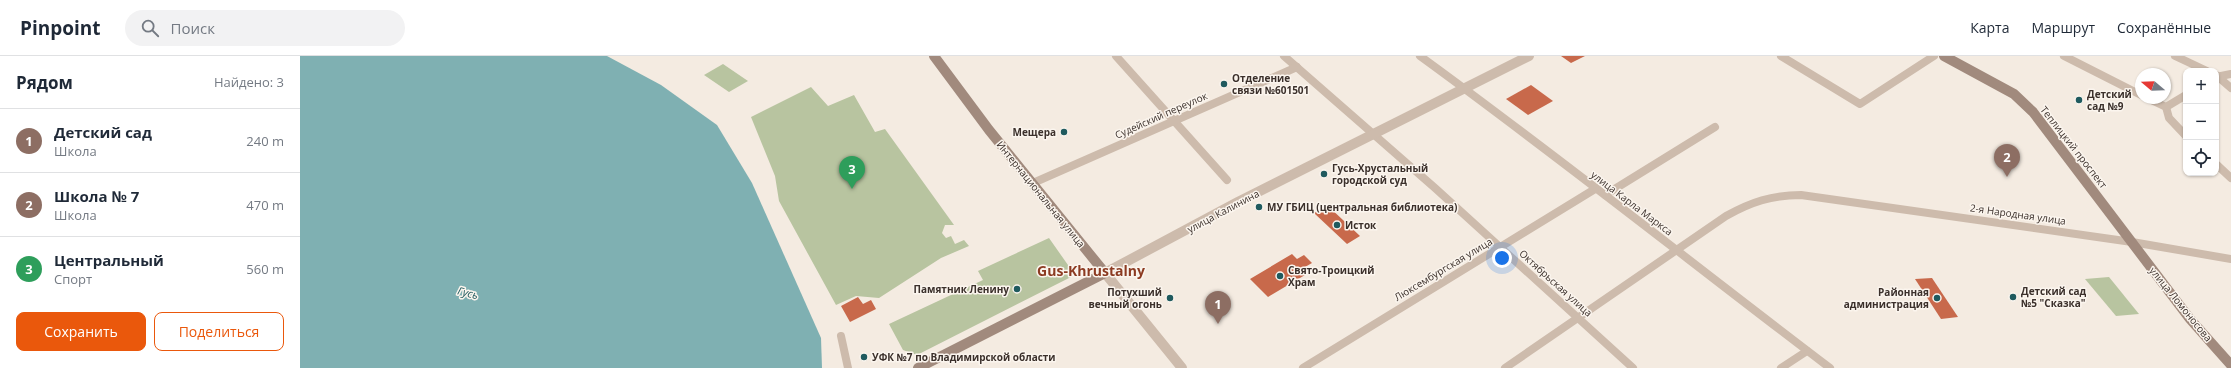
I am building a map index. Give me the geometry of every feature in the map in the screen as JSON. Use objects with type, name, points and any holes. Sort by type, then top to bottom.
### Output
[{"type":"main road","name":"Интернациональная улица","points":[[934,56],[989,130],[1105,273]]},
{"type":"main road","name":"Теплицкий проспект","points":[[1944,56],[2014,94],[2033,112],[2132,242]]},
{"type":"main road","name":"улица Ломоносова","points":[[2132,242],[2190,318],[2231,365]]},
{"type":"main road","name":"улица Калинина","points":[[918,368],[1105,273]]},
{"type":"street","points":[[1116,56],[1227,180]]},
{"type":"street","name":"Октябрьская улица","points":[[1284,56],[1501,247],[1633,368]]},
{"type":"street","name":"улица Карла Маркса","points":[[1420,56],[1467,89],[1595,189],[1605,195],[1830,368]]},
{"type":"street","name":"улица Калинина","points":[[1105,273],[1238,202],[1467,89],[1529,56]]},
{"type":"street","points":[[1781,56],[1860,104],[1934,56]]},
{"type":"street","points":[[2064,56],[2135,92]]},
{"type":"street","points":[[2175,56],[2201,68]]},
{"type":"street","name":"Судейский переулок","points":[[1033,183],[1172,120],[1297,67]]},
{"type":"street","points":[[2219,76],[2231,74]]},
{"type":"street","points":[[2219,78],[2231,88]]},
{"type":"street","points":[[2166,107],[2183,97]]},
{"type":"street","points":[[2160,104],[2166,107],[2169,118],[2183,133]]},
{"type":"street","points":[[1605,195],[1715,127]]},
{"type":"street","points":[[2219,167],[2231,178]]},
{"type":"street","name":"Люксембургская улица","points":[[1303,368],[1595,189]]},
{"type":"street","name":"2-я Народная улица","points":[[1505,368],[1677,250],[1748,204],[1777,194],[1801,195],[2132,242],[2231,259]]},
{"type":"street","name":"Интернациональная улица","points":[[1105,273],[1182,368]]},
{"type":"street","points":[[841,336],[848,368]]},
{"type":"street","points":[[1781,368],[1807,351]]},
{"type":"green space","points":[[723,64],[748,81],[729,92],[704,75]]},
{"type":"green space","points":[[811,87],[828,106],[854,95],[875,132],[885,129],[954,225],[945,225],[942,233],[946,238],[951,236],[955,244],[964,240],[969,246],[941,258],[879,298],[856,296],[836,305],[779,201],[775,176],[751,117]]},
{"type":"green space","points":[[1049,238],[1075,275],[917,355],[903,350],[889,324],[983,280],[978,271]]},
{"type":"green space","points":[[2109,277],[2139,314],[2116,316],[2085,279]]},
{"type":"water","name":"Гусь","points":[[300,56],[607,56],[661,85],[717,125],[752,183],[821,338],[822,368],[300,368]]},
{"type":"building","points":[[1561,56],[1585,56],[1571,63]]},
{"type":"building","points":[[1531,85],[1553,101],[1528,115],[1506,99]]},
{"type":"building","name":"Исток","points":[[1328,206],[1360,236],[1347,244],[1314,213]]},
{"type":"building","name":"Свято-Троицкий Храм","points":[[1292,254],[1297,259],[1304,255],[1312,263],[1305,267],[1310,272],[1268,297],[1250,279]]},
{"type":"building","name":"Районная администрация","points":[[1932,278],[1958,317],[1941,319],[1915,279]]},
{"type":"building","points":[[858,297],[863,304],[871,300],[876,309],[850,322],[841,306]]},
{"type":"place","name":"Отделение связи №601501","points":[[1224,84]]},
{"type":"place","name":"Детский сад №9","points":[[2079,100]]},
{"type":"place","name":"Мещера","points":[[1064,132]]},
{"type":"place","name":"Гусь-Хрустальный городской суд","points":[[1324,174]]},
{"type":"place","name":"Школа № 7","points":[[2007,177]]},
{"type":"place","name":"Центральный","points":[[852,189]]},
{"type":"place","name":"МУ ГБИЦ (центральная библиотека)","points":[[1259,207]]},
{"type":"place","name":"Исток","points":[[1337,225]]},
{"type":"place","name":"Свято-Троицкий Храм","points":[[1280,276]]},
{"type":"place","name":"Памятник Ленину","points":[[1017,289]]},
{"type":"place","name":"Детский сад №5 \"Сказка\"","points":[[2013,297]]},
{"type":"place","name":"Потухший вечный огонь","points":[[1170,298]]},
{"type":"place","name":"Районная администрация","points":[[1937,298]]},
{"type":"place","name":"Детский сад","points":[[1218,324]]},
{"type":"place","name":"УФК №7 по Владимирской области","points":[[864,357]]},
{"type":"district","name":"Gus-Khrustalny","points":[[1091,271]]}]
